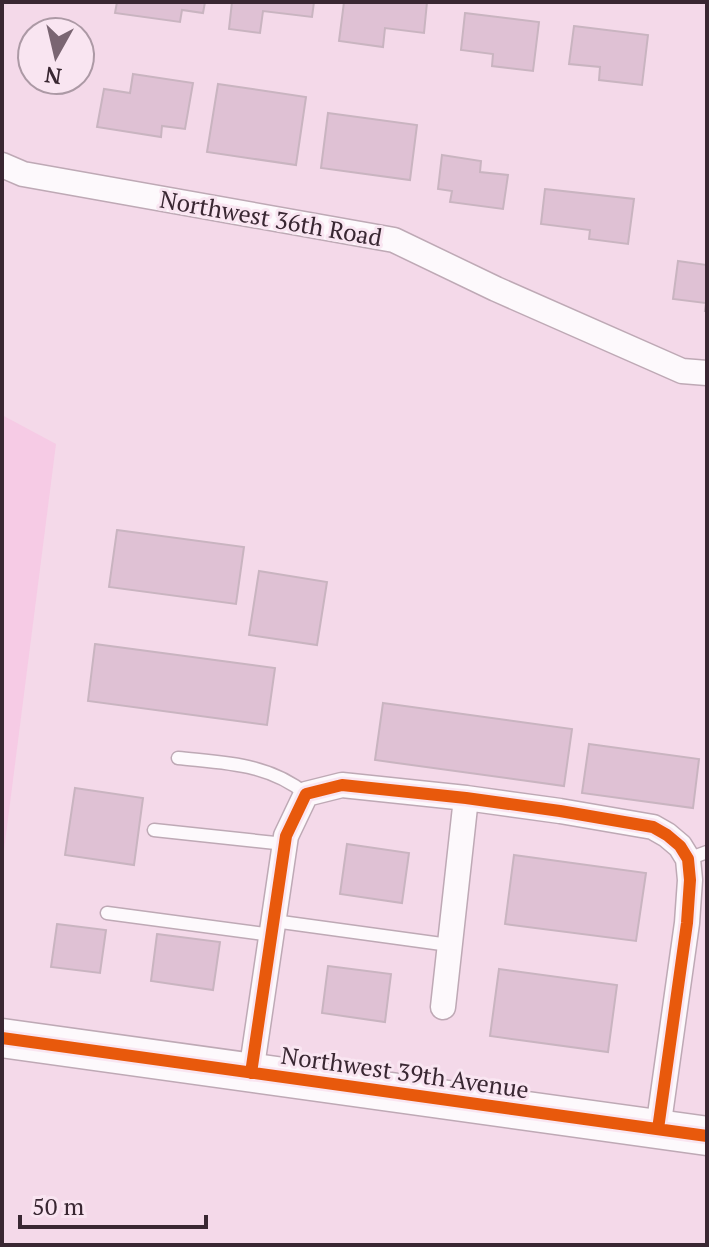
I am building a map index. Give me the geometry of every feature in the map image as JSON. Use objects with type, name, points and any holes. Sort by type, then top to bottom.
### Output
[{"type":"main road","name":"Northwest 39th Avenue","points":[[2,1038],[707,1136]]},
{"type":"street","name":"Northwest 36th Road","points":[[2,165],[23,174],[394,240],[682,371],[707,373]]},
{"type":"street","points":[[251,1073],[286,836],[306,794],[342,785],[466,798],[653,827],[697,856],[690,880],[687,923],[658,1129]]},
{"type":"street","points":[[443,1007],[466,798]]},
{"type":"lane","points":[[178,758],[245,765],[291,782],[306,794]]},
{"type":"lane","points":[[154,830],[285,844]]},
{"type":"lane","points":[[107,913],[449,945]]},
{"type":"shaded area","points":[[2,415],[56,444],[2,866]]},
{"type":"building","points":[[117,2],[205,2],[203,13],[182,10],[180,22],[115,13]]},
{"type":"building","points":[[232,2],[314,2],[312,17],[263,11],[260,33],[229,29]]},
{"type":"building","points":[[344,2],[427,2],[424,33],[385,28],[383,47],[339,41]]},
{"type":"building","points":[[465,13],[539,22],[533,71],[492,66],[493,54],[461,50]]},
{"type":"building","points":[[574,26],[648,35],[642,85],[599,80],[600,67],[569,64]]},
{"type":"building","points":[[133,74],[193,83],[185,129],[162,126],[161,137],[97,127],[104,89],[130,93]]},
{"type":"building","points":[[218,84],[306,97],[296,165],[207,152]]},
{"type":"building","points":[[328,113],[417,125],[410,180],[321,168]]},
{"type":"building","points":[[442,155],[481,161],[480,172],[508,175],[503,209],[450,202],[452,191],[438,189]]},
{"type":"building","points":[[545,189],[634,199],[628,244],[589,239],[590,230],[541,224]]},
{"type":"building","points":[[678,261],[707,265],[707,311],[706,303],[673,299]]},
{"type":"building","points":[[117,530],[244,547],[236,604],[109,587]]},
{"type":"building","points":[[259,571],[327,582],[317,645],[249,635]]},
{"type":"building","points":[[95,644],[275,668],[267,725],[88,701]]},
{"type":"building","points":[[383,703],[572,729],[564,786],[375,760]]},
{"type":"building","points":[[589,744],[699,759],[693,808],[582,793]]},
{"type":"building","points":[[75,788],[143,798],[134,865],[65,855]]},
{"type":"building","points":[[347,844],[409,853],[402,903],[340,894]]},
{"type":"building","points":[[514,855],[646,873],[636,941],[505,924]]},
{"type":"building","points":[[57,924],[106,930],[100,973],[51,967]]},
{"type":"building","points":[[157,934],[220,942],[213,990],[151,981]]},
{"type":"building","points":[[328,966],[391,974],[385,1022],[322,1013]]},
{"type":"building","points":[[499,969],[617,985],[608,1052],[490,1036]]},
{"type":"cycle path","points":[[251,1073],[286,836],[306,794],[342,785],[466,798],[653,827],[680,846],[688,859],[687,923],[658,1129]]},
{"type":"cycle path","points":[[2,1038],[707,1136]]}]
